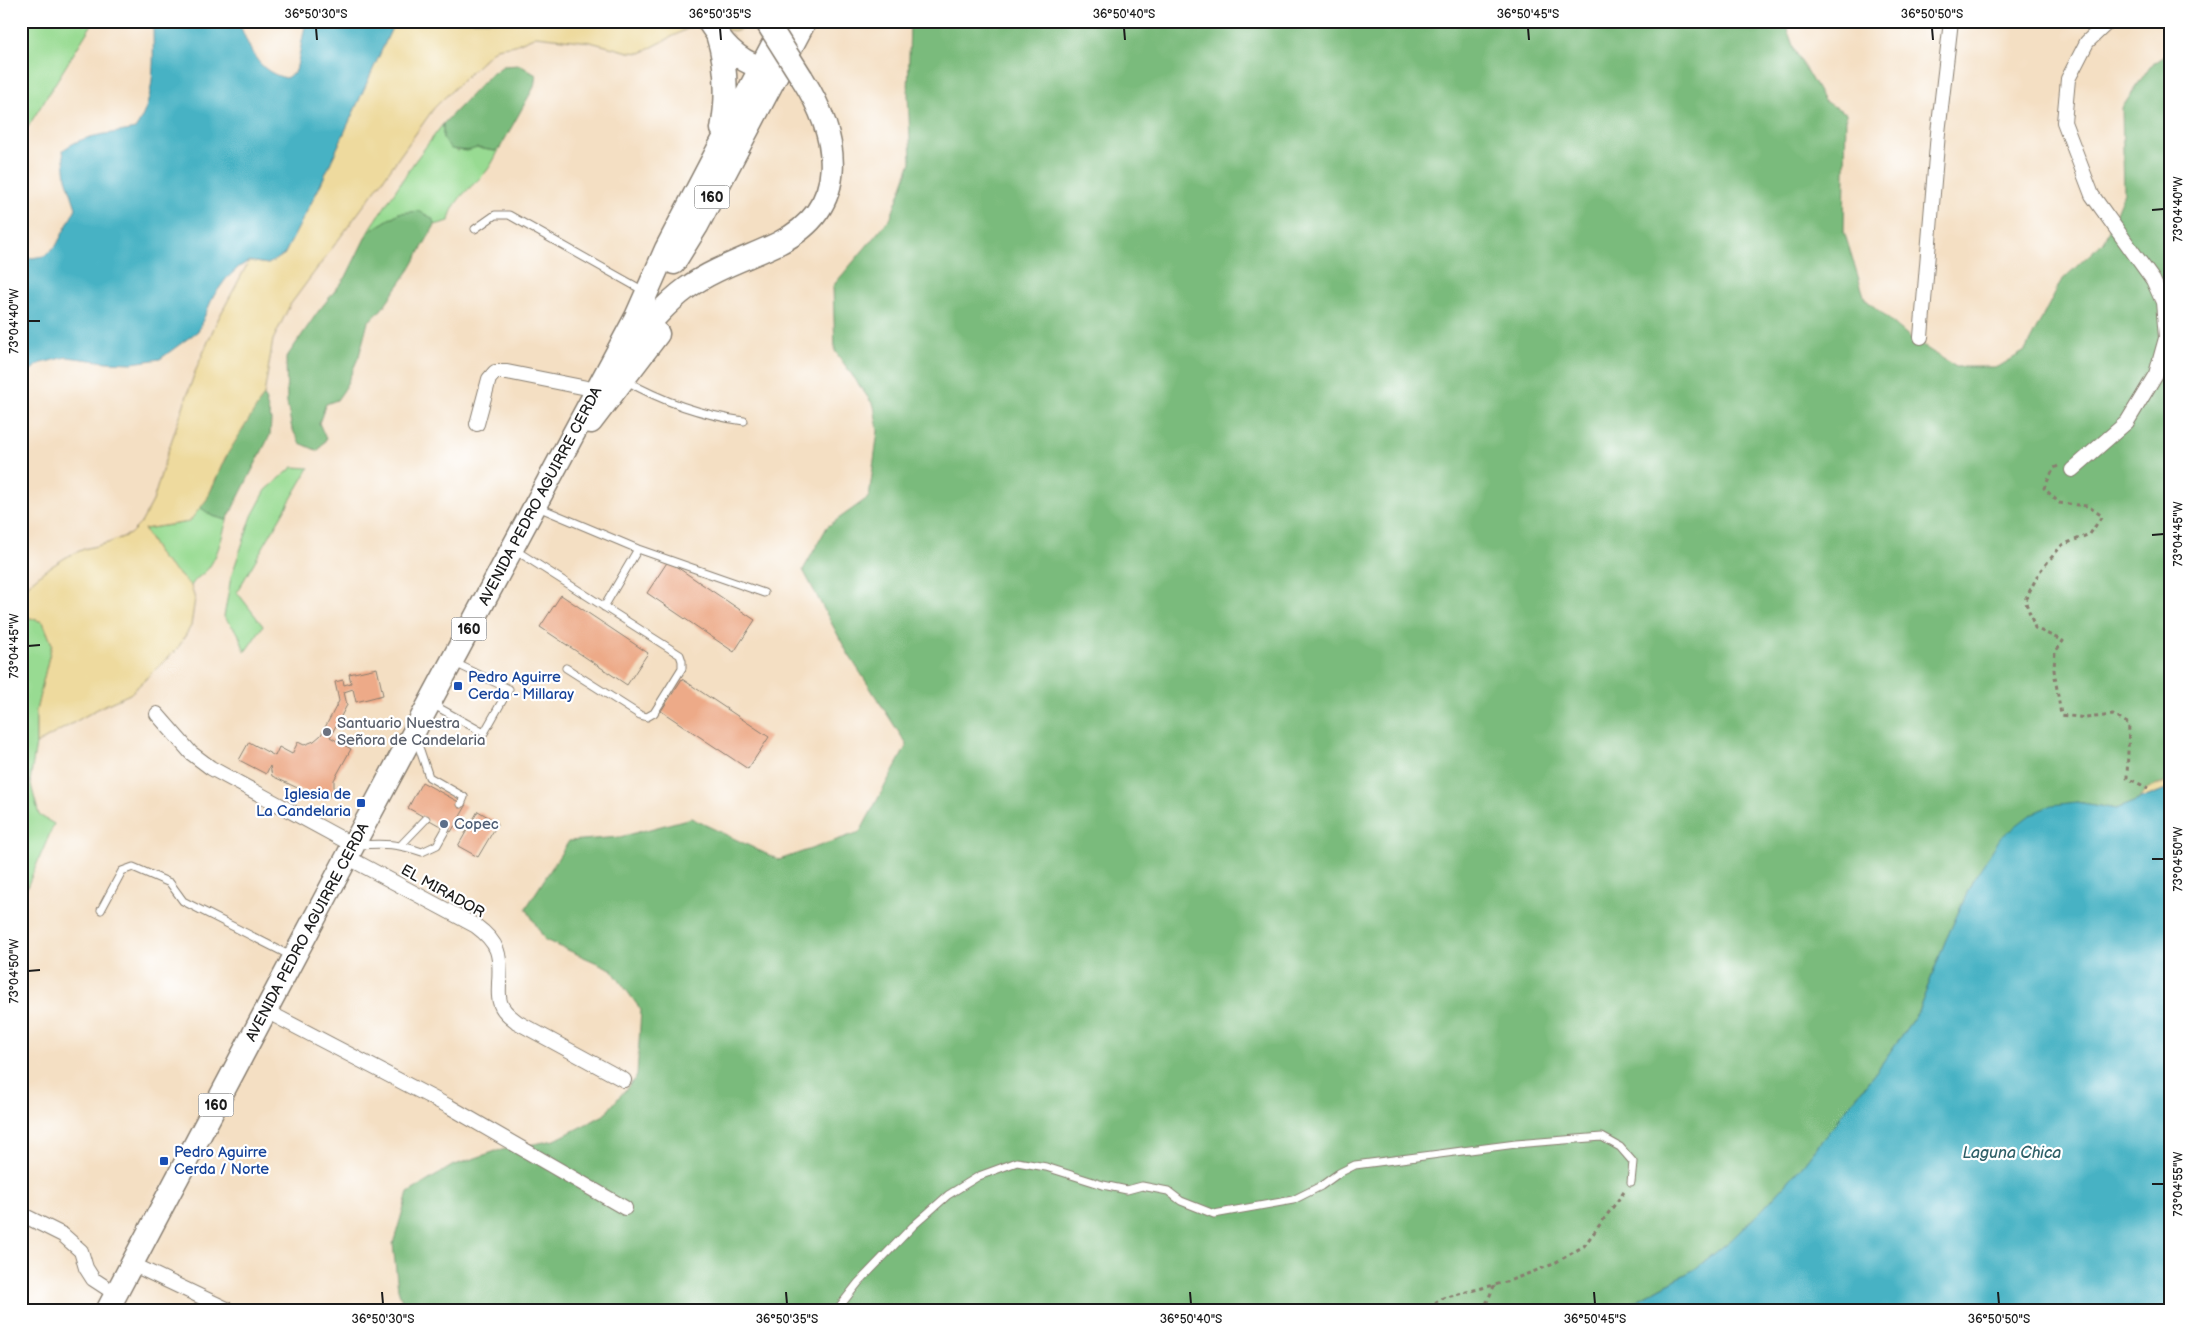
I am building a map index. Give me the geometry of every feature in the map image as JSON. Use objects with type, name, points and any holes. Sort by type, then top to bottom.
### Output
[{"type":"main road","points":[[597,390],[643,332],[675,298],[710,274],[792,235],[811,219],[825,201],[832,181],[832,154],[825,124],[819,106],[766,21]]},
{"type":"main road","name":"AVENIDA PEDRO AGUIRRE CERDA","points":[[636,317],[668,272],[697,226],[769,69],[785,21]]},
{"type":"main road","name":"AVENIDA PEDRO AGUIRRE CERDA","points":[[112,1302],[350,851],[636,317],[717,149],[769,69],[804,21]]},
{"type":"main road","points":[[712,28],[740,58],[769,69]]},
{"type":"main road","points":[[712,28],[722,50],[726,81],[724,120],[717,149]]},
{"type":"main road","points":[[558,464],[625,380],[655,338],[690,302],[708,288],[739,270],[766,249]]},
{"type":"street","points":[[1921,337],[1938,133],[1951,21]]},
{"type":"street","points":[[2072,470],[2127,422],[2156,374],[2166,338],[2163,302],[2152,280],[2092,195],[2064,122],[2068,79],[2087,42],[2109,21]]},
{"type":"street","points":[[477,424],[489,379],[495,372],[507,372],[597,390]]},
{"type":"street","name":"EL MIRADOR","points":[[157,714],[190,753],[210,768],[490,936],[498,951],[500,961],[498,994],[500,1004],[507,1013],[517,1022],[624,1080]]},
{"type":"street","points":[[266,1011],[450,1107],[625,1208]]},
{"type":"street","points":[[21,1214],[63,1235],[81,1252],[86,1268],[112,1302]]},
{"type":"street","points":[[132,1264],[231,1311]]},
{"type":"lane","points":[[475,229],[495,215],[509,215],[647,293]]},
{"type":"lane","points":[[625,380],[678,406],[722,418],[744,421]]},
{"type":"lane","points":[[535,506],[638,549],[764,593]]},
{"type":"lane","points":[[512,548],[680,655],[682,661],[682,668],[654,713],[647,717],[640,715],[566,668]]},
{"type":"lane","points":[[604,607],[638,549]]},
{"type":"lane","points":[[430,702],[484,733],[509,689],[452,661]]},
{"type":"lane","points":[[414,731],[429,777],[441,788],[464,796],[461,804]]},
{"type":"lane","points":[[401,845],[426,819]]},
{"type":"lane","points":[[350,851],[386,843],[401,845],[422,852],[432,849],[437,845],[446,829]]},
{"type":"lane","points":[[101,910],[122,871],[132,867],[170,883],[183,901],[294,958]]},
{"type":"lane","points":[[836,1311],[858,1283],[885,1254],[948,1194],[979,1176],[1017,1162],[1046,1166],[1103,1186],[1127,1190],[1142,1186],[1168,1190],[1181,1201],[1214,1214],[1293,1200],[1355,1165],[1573,1138],[1602,1137],[1620,1148],[1632,1162],[1632,1182]]},
{"type":"path","points":[[2072,470],[2066,463],[2054,468],[2044,488],[2059,503],[2088,506],[2102,516],[2090,534],[2062,545],[2040,571],[2024,600],[2035,628],[2063,640],[2055,652],[2054,670],[2061,714],[2086,718],[2113,715],[2129,724],[2128,778],[2148,788]]},
{"type":"path","points":[[1421,1311],[1443,1298],[1495,1284],[1552,1265],[1584,1246],[1632,1182]]},
{"type":"path","points":[[1483,1311],[1495,1284]]},
{"type":"green space","points":[[21,21],[94,21],[21,138]]},
{"type":"green space","points":[[910,21],[1784,21],[1795,51],[1824,101],[1846,113],[1844,231],[1865,299],[1912,339],[1956,367],[1998,367],[2025,351],[2061,281],[2104,241],[2124,193],[2122,108],[2150,66],[2171,52],[2171,787],[2116,809],[2077,802],[1973,880],[1945,942],[1918,1012],[1878,1069],[1802,1166],[1763,1209],[1731,1240],[1695,1269],[1616,1311],[405,1311],[398,1289],[393,1244],[408,1193],[452,1166],[496,1151],[555,1140],[604,1115],[637,1076],[641,1010],[611,969],[545,940],[526,908],[569,841],[620,837],[691,818],[779,860],[860,832],[907,745],[847,652],[803,570],[827,527],[869,497],[878,431],[874,406],[835,351],[833,286],[891,217],[911,162],[908,94]]},
{"type":"green space","points":[[520,65],[536,75],[534,87],[500,148],[495,151],[477,148],[467,151],[451,149],[443,138],[443,124],[489,76],[503,66]]},
{"type":"green space","points":[[443,124],[443,138],[457,151],[477,148],[495,151],[500,148],[488,169],[458,200],[449,221],[435,225],[431,218],[399,213],[368,232],[415,161]]},
{"type":"green space","points":[[419,211],[432,218],[435,225],[410,269],[381,310],[368,322],[359,356],[344,390],[337,400],[326,404],[319,423],[326,439],[318,451],[300,443],[292,429],[287,403],[286,358],[317,313],[346,277],[368,232],[399,213]]},
{"type":"green space","points":[[264,395],[271,420],[270,435],[227,520],[212,516],[200,507],[211,490],[243,426]]},
{"type":"green space","points":[[293,467],[309,468],[237,592],[263,626],[245,652],[238,633],[224,617],[231,577],[252,516],[266,490]]},
{"type":"green space","points":[[200,507],[212,516],[227,520],[213,561],[208,569],[191,586],[161,558],[144,529],[189,522]]},
{"type":"green space","points":[[21,615],[43,622],[52,644],[36,711],[36,744],[30,781],[39,815],[54,824],[21,901]]},
{"type":"sand","points":[[395,21],[708,21],[700,22],[641,53],[629,52],[590,42],[536,36],[515,45],[496,48],[434,108],[290,305],[273,340],[264,395],[225,458],[207,499],[189,522],[144,529],[161,558],[191,586],[195,599],[191,626],[178,648],[130,694],[103,706],[36,744],[36,711],[52,644],[43,622],[21,615],[21,594],[44,571],[68,556],[130,534],[141,523],[153,501],[195,372],[216,323],[249,261],[268,264],[284,255],[319,188]]},
{"type":"sand","points":[[711,21],[748,21],[738,31],[725,30]]},
{"type":"sand","points":[[2171,781],[2171,787],[2138,800],[2148,788]]},
{"type":"water","points":[[153,21],[238,21],[250,49],[260,64],[276,75],[286,78],[296,71],[306,21],[395,21],[319,188],[284,255],[268,264],[249,261],[239,267],[226,279],[213,297],[198,331],[160,359],[132,363],[67,357],[41,363],[21,377],[21,256],[25,259],[44,256],[56,246],[76,208],[66,178],[63,150],[89,137],[135,129],[142,117],[147,104],[152,77]]},
{"type":"water","name":"Laguna Chica","points":[[2171,787],[2171,1311],[1617,1311],[1695,1269],[1731,1240],[1763,1209],[1802,1166],[1878,1069],[1918,1012],[1945,942],[1973,880],[2001,837],[2030,815],[2052,805],[2077,802],[2116,809]]},
{"type":"building","points":[[668,561],[755,620],[734,652],[647,593]]},
{"type":"building","points":[[561,595],[648,653],[627,685],[540,627]]},
{"type":"building","name":"Santuario Nuestra Señora de Candelaria","points":[[377,668],[383,695],[356,702],[353,689],[344,692],[347,705],[330,737],[351,749],[334,780],[334,787],[328,798],[323,800],[272,776],[270,766],[266,774],[239,760],[249,742],[275,756],[279,747],[292,754],[298,742],[304,745],[314,741],[321,735],[339,701],[335,682],[343,680],[344,685],[351,683],[349,674]]},
{"type":"building","points":[[682,679],[769,737],[748,769],[661,711]]},
{"type":"building","points":[[422,782],[466,806],[451,832],[408,808]]},
{"type":"building","points":[[478,811],[498,823],[478,857],[458,846]]},
{"type":"place","name":"Pedro Aguirre Cerda - Millaray","points":[[458,686]]},
{"type":"place","name":"Santuario Nuestra Señora de Candelaria","points":[[327,732]]},
{"type":"place","name":"Iglesia de La Candelaria","points":[[361,803]]},
{"type":"place","name":"Copec","points":[[444,824]]},
{"type":"place","name":"Pedro Aguirre Cerda / Norte","points":[[164,1161]]}]
